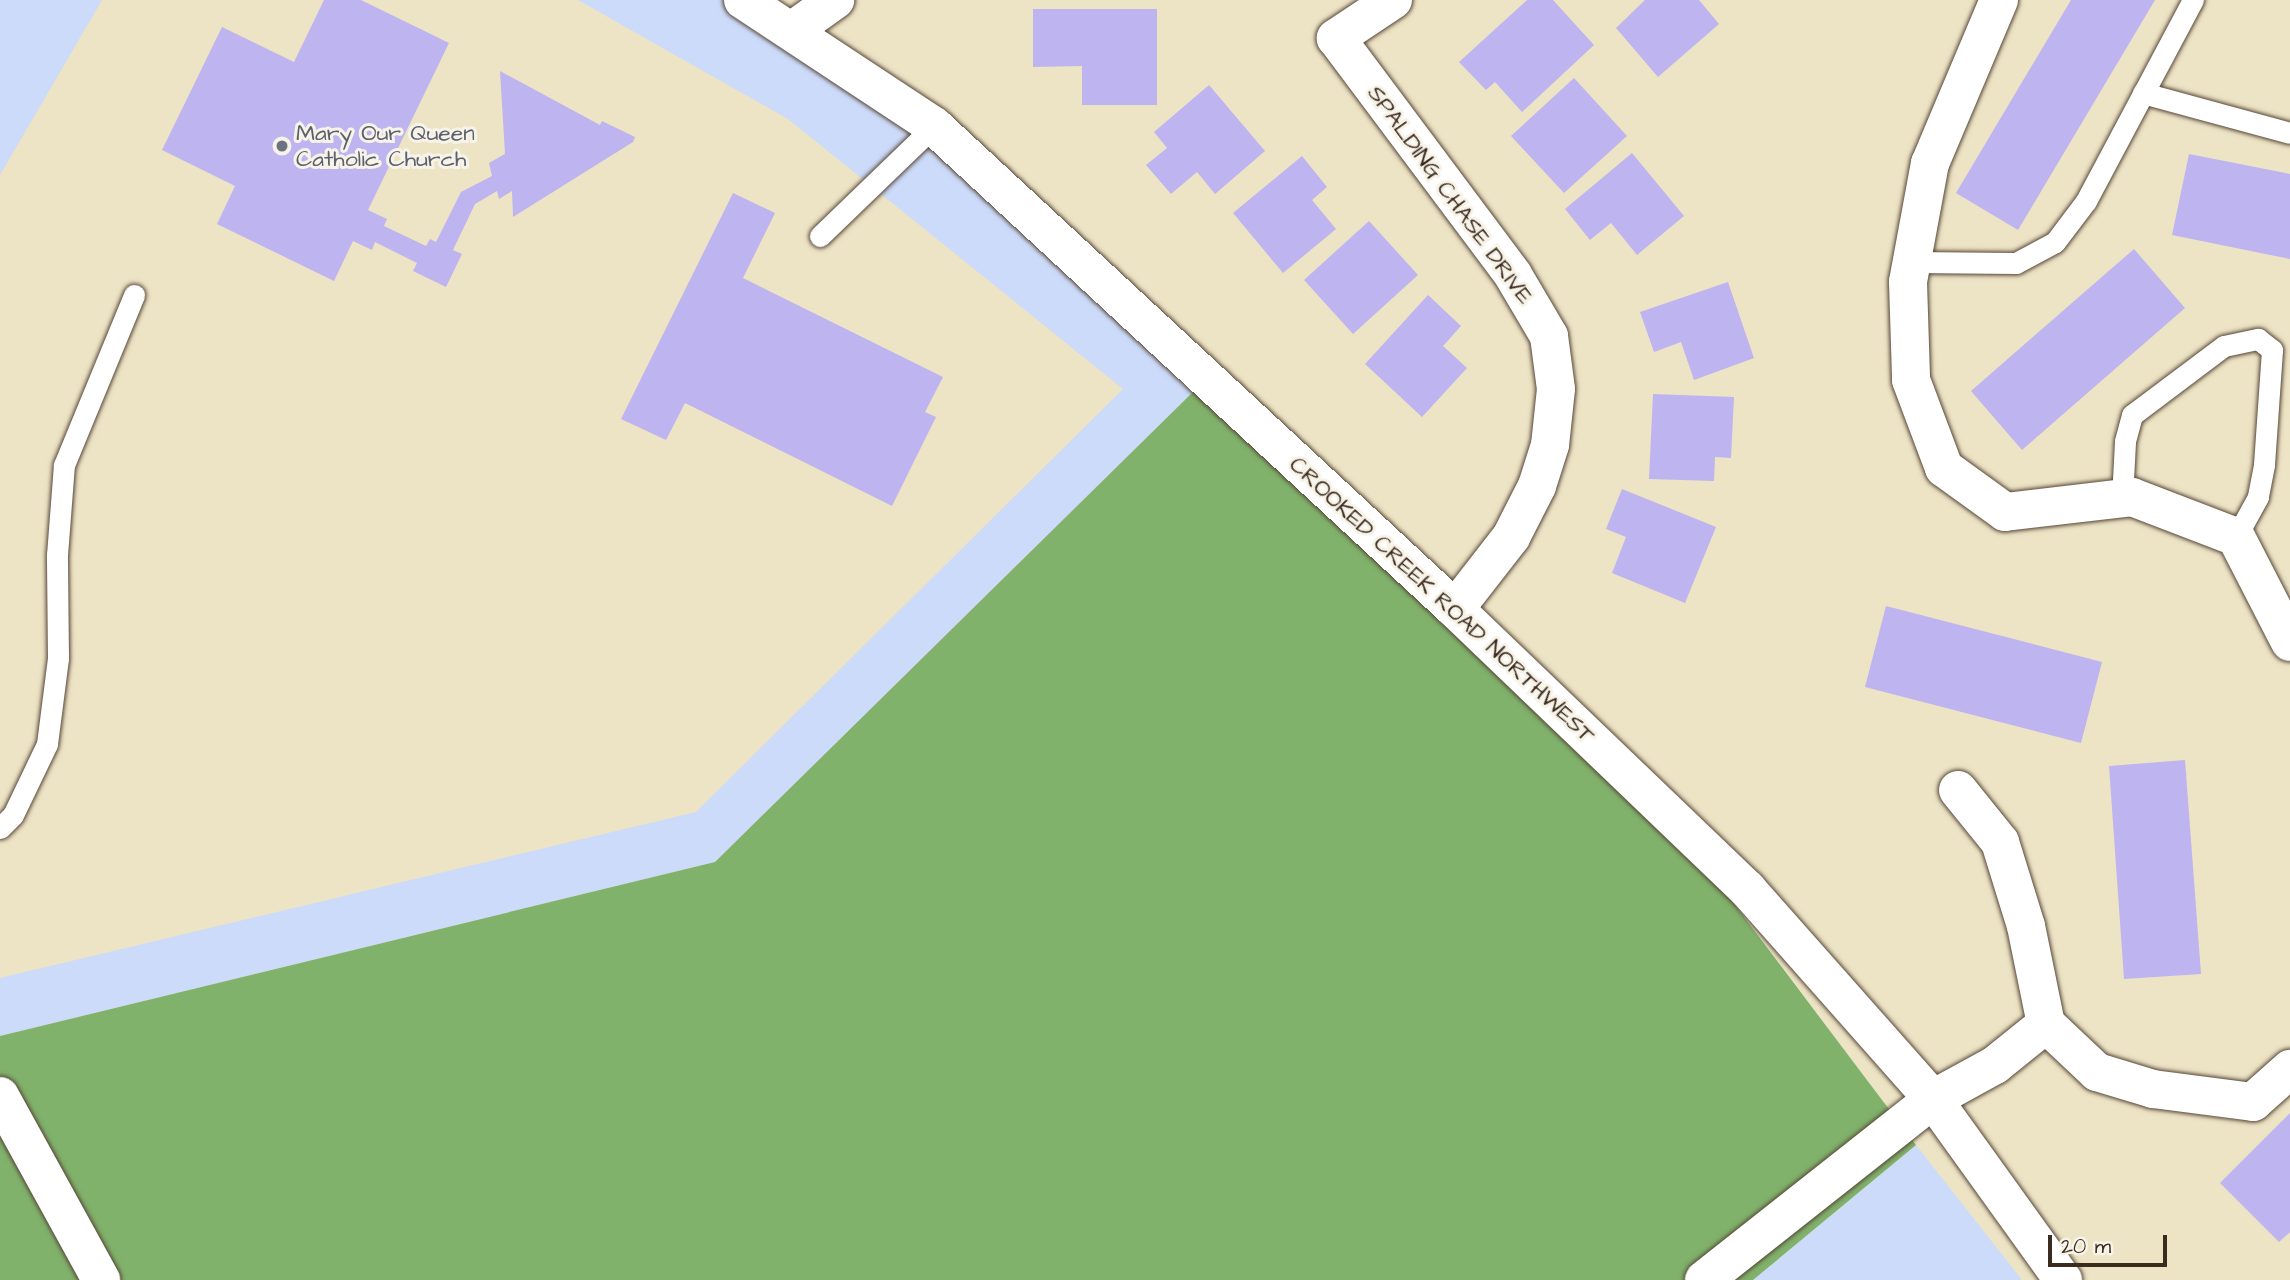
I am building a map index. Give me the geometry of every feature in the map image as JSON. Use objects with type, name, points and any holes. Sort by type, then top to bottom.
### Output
[{"type":"street","name":"CROOKED CREEK ROAD NORTHWEST","points":[[743,0],[793,30],[934,126],[1455,609],[1747,889],[1933,1098],[2063,1280]]},
{"type":"street","points":[[793,30],[835,0]]},
{"type":"street","name":"SPALDING CHASE DRIVE","points":[[1392,0],[1336,38],[1513,275],[1549,336],[1556,389],[1550,444],[1537,486],[1511,537],[1455,609]]},
{"type":"street","points":[[1999,0],[1930,163],[1911,262],[1911,380],[1944,468],[2005,512],[2132,497],[2236,537],[2290,642]]},
{"type":"street","points":[[1958,790],[2000,842],[2026,926],[2046,1024],[2097,1072],[2153,1089],[2253,1102],[2290,1069]]},
{"type":"street","points":[[1704,1280],[1933,1098],[1995,1065],[2046,1024]]},
{"type":"street","points":[[0,1096],[101,1280]]},
{"type":"lane","points":[[1911,262],[2016,263],[2055,242],[2086,201],[2193,0]]},
{"type":"lane","points":[[2143,93],[2290,133]]},
{"type":"lane","points":[[820,236],[934,126]]},
{"type":"lane","points":[[0,828],[13,815],[47,744],[58,658],[57,555],[64,465],[134,295]]},
{"type":"lane","points":[[2122,499],[2126,441],[2132,415],[2224,346],[2258,339],[2272,350],[2264,465],[2258,497],[2236,537]]},
{"type":"shaded area","points":[[0,0],[102,0],[0,175]]},
{"type":"shaded area","points":[[578,0],[736,0],[851,72],[1195,390],[715,862],[0,1036],[0,978],[696,812],[1123,389],[788,119]]},
{"type":"shaded area","points":[[1916,1145],[2022,1280],[1753,1280]]},
{"type":"green space","points":[[1195,390],[1664,811],[1916,1145],[1753,1280],[0,1280],[0,1036],[715,862]]},
{"type":"building","name":"Mary Our Queen Catholic Church","points":[[324,0],[361,0],[449,43],[368,210],[387,219],[384,226],[426,246],[430,239],[436,242],[461,192],[492,176],[489,163],[505,154],[500,71],[600,125],[602,121],[635,137],[633,142],[513,217],[512,191],[499,199],[497,191],[475,204],[453,250],[462,254],[446,287],[413,271],[417,263],[375,242],[372,250],[353,241],[334,281],[217,224],[235,186],[162,150],[222,27],[294,62]]},
{"type":"building","points":[[1527,0],[1553,0],[1594,45],[1522,112],[1495,82],[1486,90],[1459,62]]},
{"type":"building","points":[[1645,0],[1699,0],[1719,24],[1658,77],[1616,28]]},
{"type":"building","points":[[2071,0],[2155,0],[2018,230],[1956,193]]},
{"type":"building","points":[[1033,9],[1157,9],[1157,105],[1082,105],[1082,66],[1033,67]]},
{"type":"building","points":[[1574,78],[1627,136],[1564,193],[1511,136]]},
{"type":"building","points":[[1209,85],[1265,151],[1215,194],[1197,172],[1171,194],[1146,165],[1167,148],[1154,132]]},
{"type":"building","points":[[1632,153],[1684,216],[1637,255],[1611,223],[1590,240],[1565,209]]},
{"type":"building","points":[[2189,154],[2290,174],[2290,259],[2172,235]]},
{"type":"building","points":[[1302,156],[1327,187],[1312,200],[1336,229],[1283,273],[1233,213]]},
{"type":"building","points":[[733,193],[775,213],[743,278],[943,377],[925,412],[936,417],[892,506],[685,403],[666,440],[621,419]]},
{"type":"building","points":[[1369,221],[1418,275],[1353,334],[1304,280]]},
{"type":"building","points":[[2134,249],[2185,308],[2022,450],[1971,391]]},
{"type":"building","points":[[1728,282],[1754,358],[1694,380],[1681,342],[1654,352],[1640,312]]},
{"type":"building","points":[[1428,295],[1461,326],[1443,346],[1467,368],[1422,417],[1365,364]]},
{"type":"building","points":[[1653,394],[1734,397],[1731,458],[1715,457],[1714,481],[1649,479]]},
{"type":"building","points":[[1622,489],[1716,527],[1685,603],[1612,573],[1626,537],[1606,529]]},
{"type":"building","points":[[1886,606],[2102,662],[2081,743],[1865,687]]},
{"type":"building","points":[[2185,760],[2201,974],[2124,979],[2109,766]]},
{"type":"building","points":[[2290,1113],[2290,1232],[2279,1242],[2220,1183]]},
{"type":"place","name":"Mary Our Queen Catholic Church","points":[[282,146]]}]
